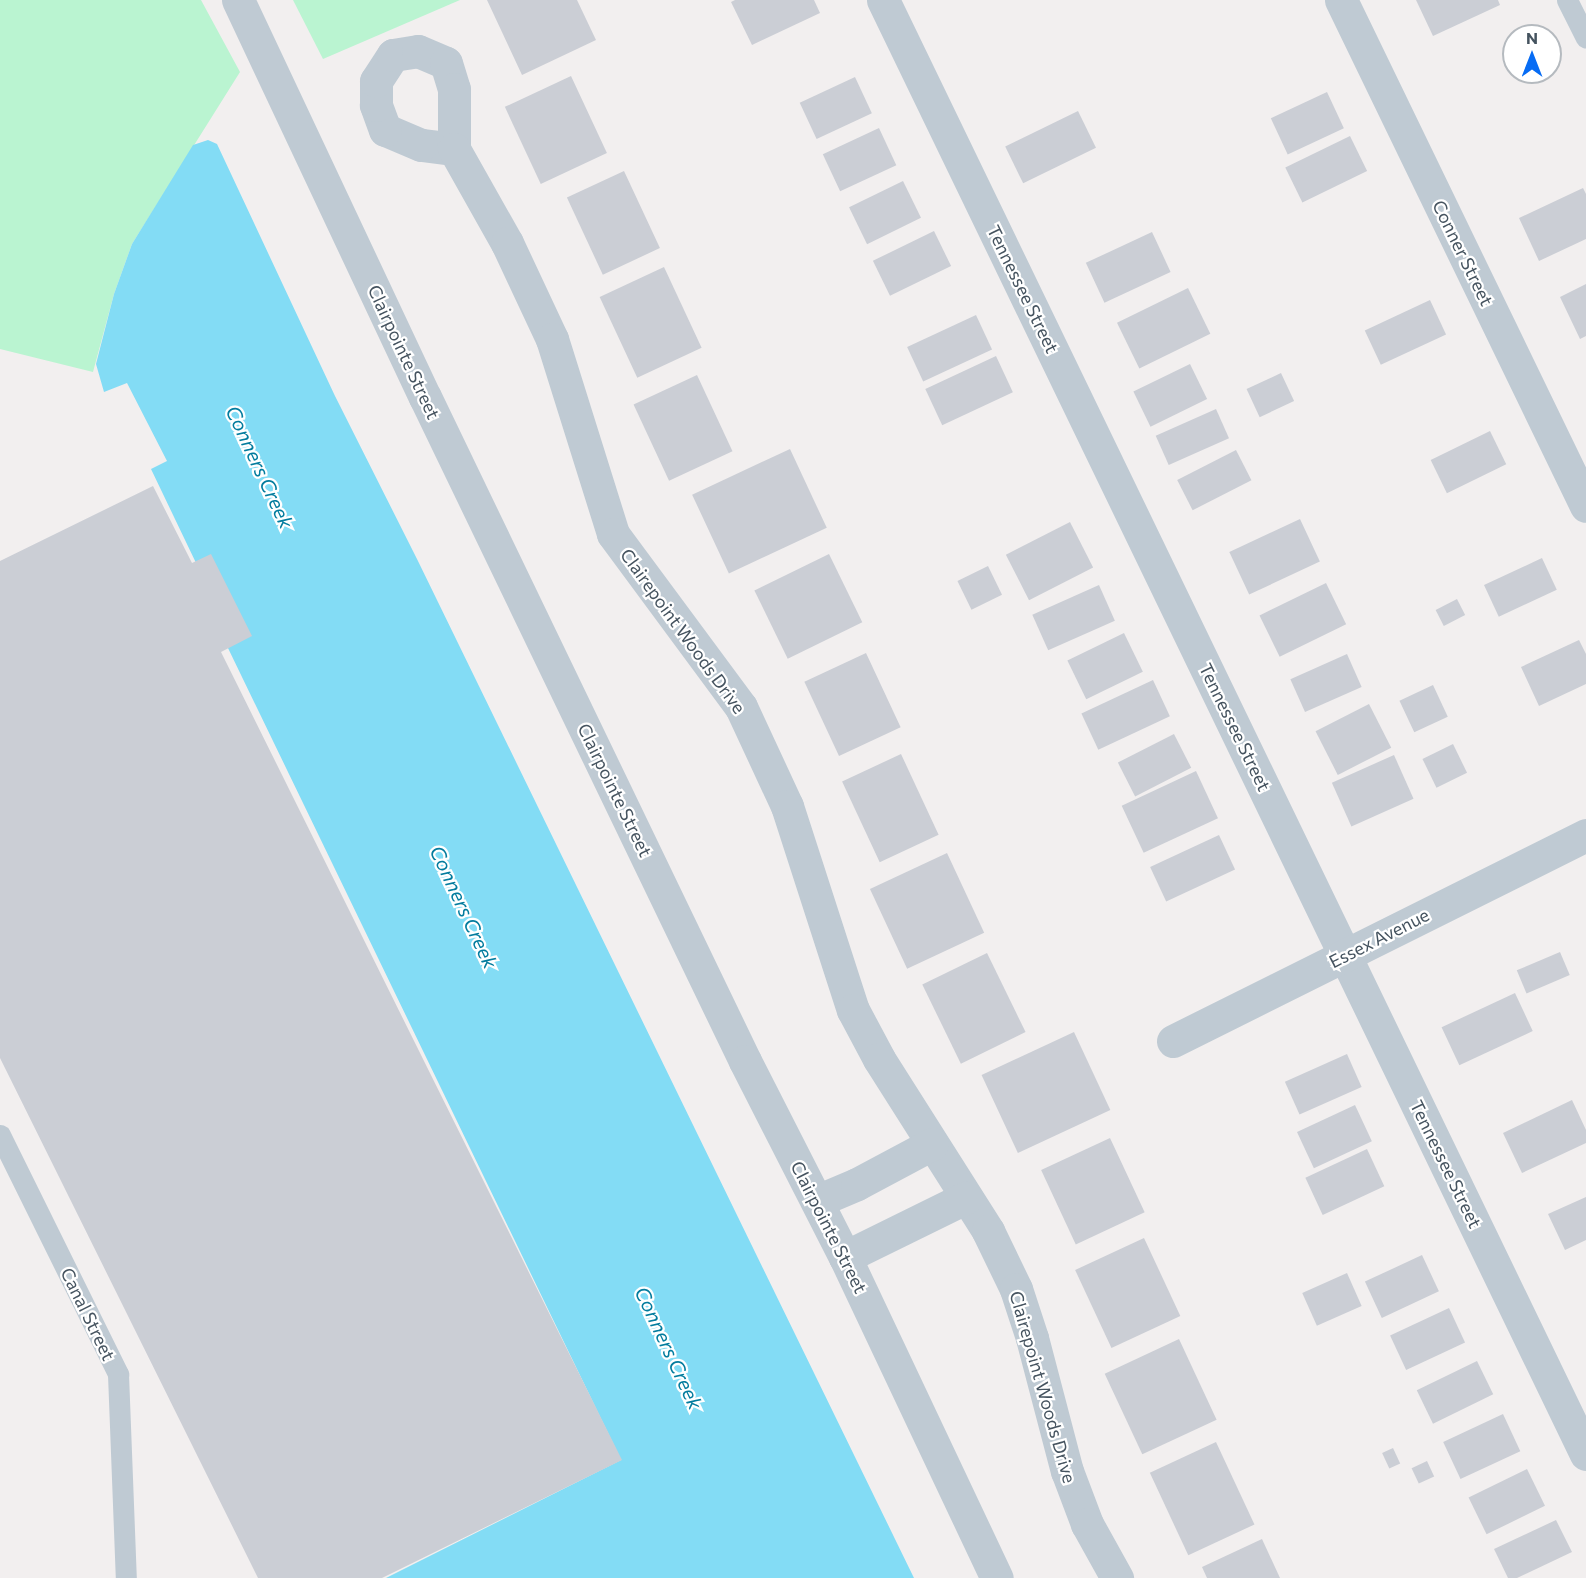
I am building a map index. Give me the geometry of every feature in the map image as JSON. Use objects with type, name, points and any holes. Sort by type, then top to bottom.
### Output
[{"type":"street","name":"Clairpointe Street","points":[[238,0],[425,397],[740,1051],[845,1257],[997,1578]]},
{"type":"street","name":"Tennessee Street","points":[[883,0],[1586,1454]]},
{"type":"street","name":"Conner Street","points":[[1341,0],[1586,506]]},
{"type":"street","name":"Clairepoint Woods Drive","points":[[454,149],[507,243],[552,339],[613,534],[741,706],[787,806],[853,1010],[932,1144],[988,1231],[1016,1289],[1067,1472],[1087,1524],[1117,1578]]},
{"type":"street","name":"Essex Avenue","points":[[1173,1041],[1586,835]]},
{"type":"street","points":[[817,1202],[857,1184],[932,1144]]},
{"type":"street","points":[[845,1257],[965,1198]]},
{"type":"lane","points":[[1567,0],[1586,39]]},
{"type":"lane","name":"Canal Street","points":[[0,1135],[118,1374],[126,1578]]},
{"type":"green space","points":[[0,0],[201,0],[240,72],[132,244],[114,294],[93,372],[0,349]]},
{"type":"green space","points":[[293,0],[460,0],[323,59]]},
{"type":"water","name":"Conners Creek","points":[[208,140],[217,144],[335,396],[417,559],[914,1578],[386,1578],[621,1460],[227,646],[197,565],[151,469],[167,461],[127,383],[104,392],[96,364],[114,294],[132,244],[193,145]]},
{"type":"building","points":[[487,0],[577,0],[596,40],[522,75]]},
{"type":"building","points":[[735,0],[814,0],[820,13],[752,45],[731,2]]},
{"type":"building","points":[[1416,0],[1498,0],[1500,5],[1433,36]]},
{"type":"building","points":[[571,76],[607,153],[541,184],[505,107]]},
{"type":"building","points":[[855,77],[872,113],[817,139],[800,103]]},
{"type":"building","points":[[1327,92],[1344,128],[1288,154],[1271,118]]},
{"type":"building","points":[[1078,111],[1096,148],[1023,183],[1005,147]]},
{"type":"building","points":[[879,128],[896,165],[840,191],[823,154]]},
{"type":"building","points":[[1350,136],[1367,171],[1302,203],[1285,168]]},
{"type":"building","points":[[624,171],[660,248],[603,275],[567,198]]},
{"type":"building","points":[[903,181],[921,218],[867,244],[849,207]]},
{"type":"building","points":[[1583,188],[1586,194],[1586,239],[1539,261],[1519,218]]},
{"type":"building","points":[[934,231],[951,266],[890,296],[873,261]]},
{"type":"building","points":[[1152,232],[1171,272],[1104,303],[1086,263]]},
{"type":"building","points":[[664,267],[702,348],[637,378],[600,297]]},
{"type":"building","points":[[1586,284],[1586,336],[1580,339],[1560,297]]},
{"type":"building","points":[[1188,288],[1210,334],[1139,368],[1117,323]]},
{"type":"building","points":[[1430,300],[1446,334],[1381,365],[1365,330]]},
{"type":"building","points":[[976,315],[992,349],[923,382],[907,347]]},
{"type":"building","points":[[996,356],[1013,392],[942,425],[925,389]]},
{"type":"building","points":[[1190,364],[1207,399],[1150,427],[1133,392]]},
{"type":"building","points":[[1281,373],[1294,401],[1260,417],[1247,389]]},
{"type":"building","points":[[697,375],[732,451],[669,481],[634,405]]},
{"type":"building","points":[[1216,409],[1229,438],[1169,465],[1156,436]]},
{"type":"building","points":[[1490,431],[1506,464],[1447,493],[1431,460]]},
{"type":"building","points":[[790,449],[827,528],[729,573],[692,495]]},
{"type":"building","points":[[1236,450],[1251,480],[1193,510],[1177,480]]},
{"type":"building","points":[[153,486],[192,563],[211,554],[252,636],[221,652],[622,1460],[382,1578],[258,1578],[0,1058],[0,561]]},
{"type":"building","points":[[1300,519],[1320,562],[1249,595],[1229,552]]},
{"type":"building","points":[[1070,522],[1093,567],[1029,600],[1006,555]]},
{"type":"building","points":[[829,554],[862,622],[788,659],[754,590]]},
{"type":"building","points":[[1542,558],[1557,590],[1499,617],[1484,585]]},
{"type":"building","points":[[988,566],[1002,595],[971,610],[957,581]]},
{"type":"building","points":[[1326,583],[1346,624],[1280,657],[1259,615]]},
{"type":"building","points":[[1099,585],[1115,621],[1048,650],[1032,615]]},
{"type":"building","points":[[1457,599],[1465,615],[1444,626],[1436,610]]},
{"type":"building","points":[[1124,633],[1143,672],[1086,699],[1067,661]]},
{"type":"building","points":[[1579,640],[1586,654],[1586,684],[1539,706],[1521,667]]},
{"type":"building","points":[[866,653],[901,727],[839,756],[804,682]]},
{"type":"building","points":[[1347,654],[1362,687],[1305,712],[1290,679]]},
{"type":"building","points":[[1153,680],[1170,716],[1098,750],[1081,713]]},
{"type":"building","points":[[1433,685],[1448,717],[1414,732],[1399,701]]},
{"type":"building","points":[[1369,704],[1391,748],[1338,775],[1316,731]]},
{"type":"building","points":[[1174,734],[1191,768],[1135,796],[1118,763]]},
{"type":"building","points":[[1453,744],[1467,773],[1436,788],[1422,759]]},
{"type":"building","points":[[901,754],[939,835],[880,862],[842,781]]},
{"type":"building","points":[[1394,755],[1414,799],[1351,827],[1332,783]]},
{"type":"building","points":[[1196,771],[1218,818],[1144,853],[1122,806]]},
{"type":"building","points":[[1219,835],[1235,869],[1166,902],[1150,867]]},
{"type":"building","points":[[947,853],[984,933],[907,969],[870,889]]},
{"type":"building","points":[[1560,952],[1570,975],[1527,993],[1517,970]]},
{"type":"building","points":[[987,953],[1026,1032],[961,1064],[922,985]]},
{"type":"building","points":[[1515,993],[1533,1031],[1459,1065],[1442,1027]]},
{"type":"building","points":[[1074,1032],[1110,1110],[1018,1153],[982,1075]]},
{"type":"building","points":[[1347,1054],[1362,1087],[1300,1115],[1285,1082]]},
{"type":"building","points":[[1572,1100],[1586,1130],[1586,1143],[1522,1173],[1503,1133]]},
{"type":"building","points":[[1355,1105],[1372,1141],[1314,1168],[1297,1132]]},
{"type":"building","points":[[1110,1138],[1145,1212],[1076,1244],[1041,1170]]},
{"type":"building","points":[[1367,1149],[1384,1186],[1323,1215],[1305,1178]]},
{"type":"building","points":[[1586,1197],[1586,1240],[1565,1250],[1548,1214]]},
{"type":"building","points":[[1144,1238],[1180,1316],[1111,1348],[1075,1270]]},
{"type":"building","points":[[1422,1255],[1439,1291],[1382,1318],[1365,1282]]},
{"type":"building","points":[[1347,1273],[1362,1306],[1317,1326],[1302,1293]]},
{"type":"building","points":[[1449,1308],[1465,1342],[1406,1370],[1390,1335]]},
{"type":"building","points":[[1179,1339],[1217,1420],[1142,1454],[1105,1374]]},
{"type":"building","points":[[1477,1361],[1493,1394],[1433,1424],[1417,1390]]},
{"type":"building","points":[[1503,1414],[1520,1451],[1461,1479],[1443,1442]]},
{"type":"building","points":[[1216,1442],[1254,1524],[1188,1555],[1150,1473]]},
{"type":"building","points":[[1393,1448],[1400,1463],[1389,1468],[1382,1453]]},
{"type":"building","points":[[1427,1461],[1434,1476],[1419,1484],[1412,1468]]},
{"type":"building","points":[[1527,1469],[1545,1506],[1487,1534],[1469,1497]]},
{"type":"building","points":[[1556,1520],[1572,1552],[1517,1578],[1508,1578],[1494,1549]]},
{"type":"building","points":[[1262,1539],[1280,1578],[1207,1578],[1202,1567]]}]
